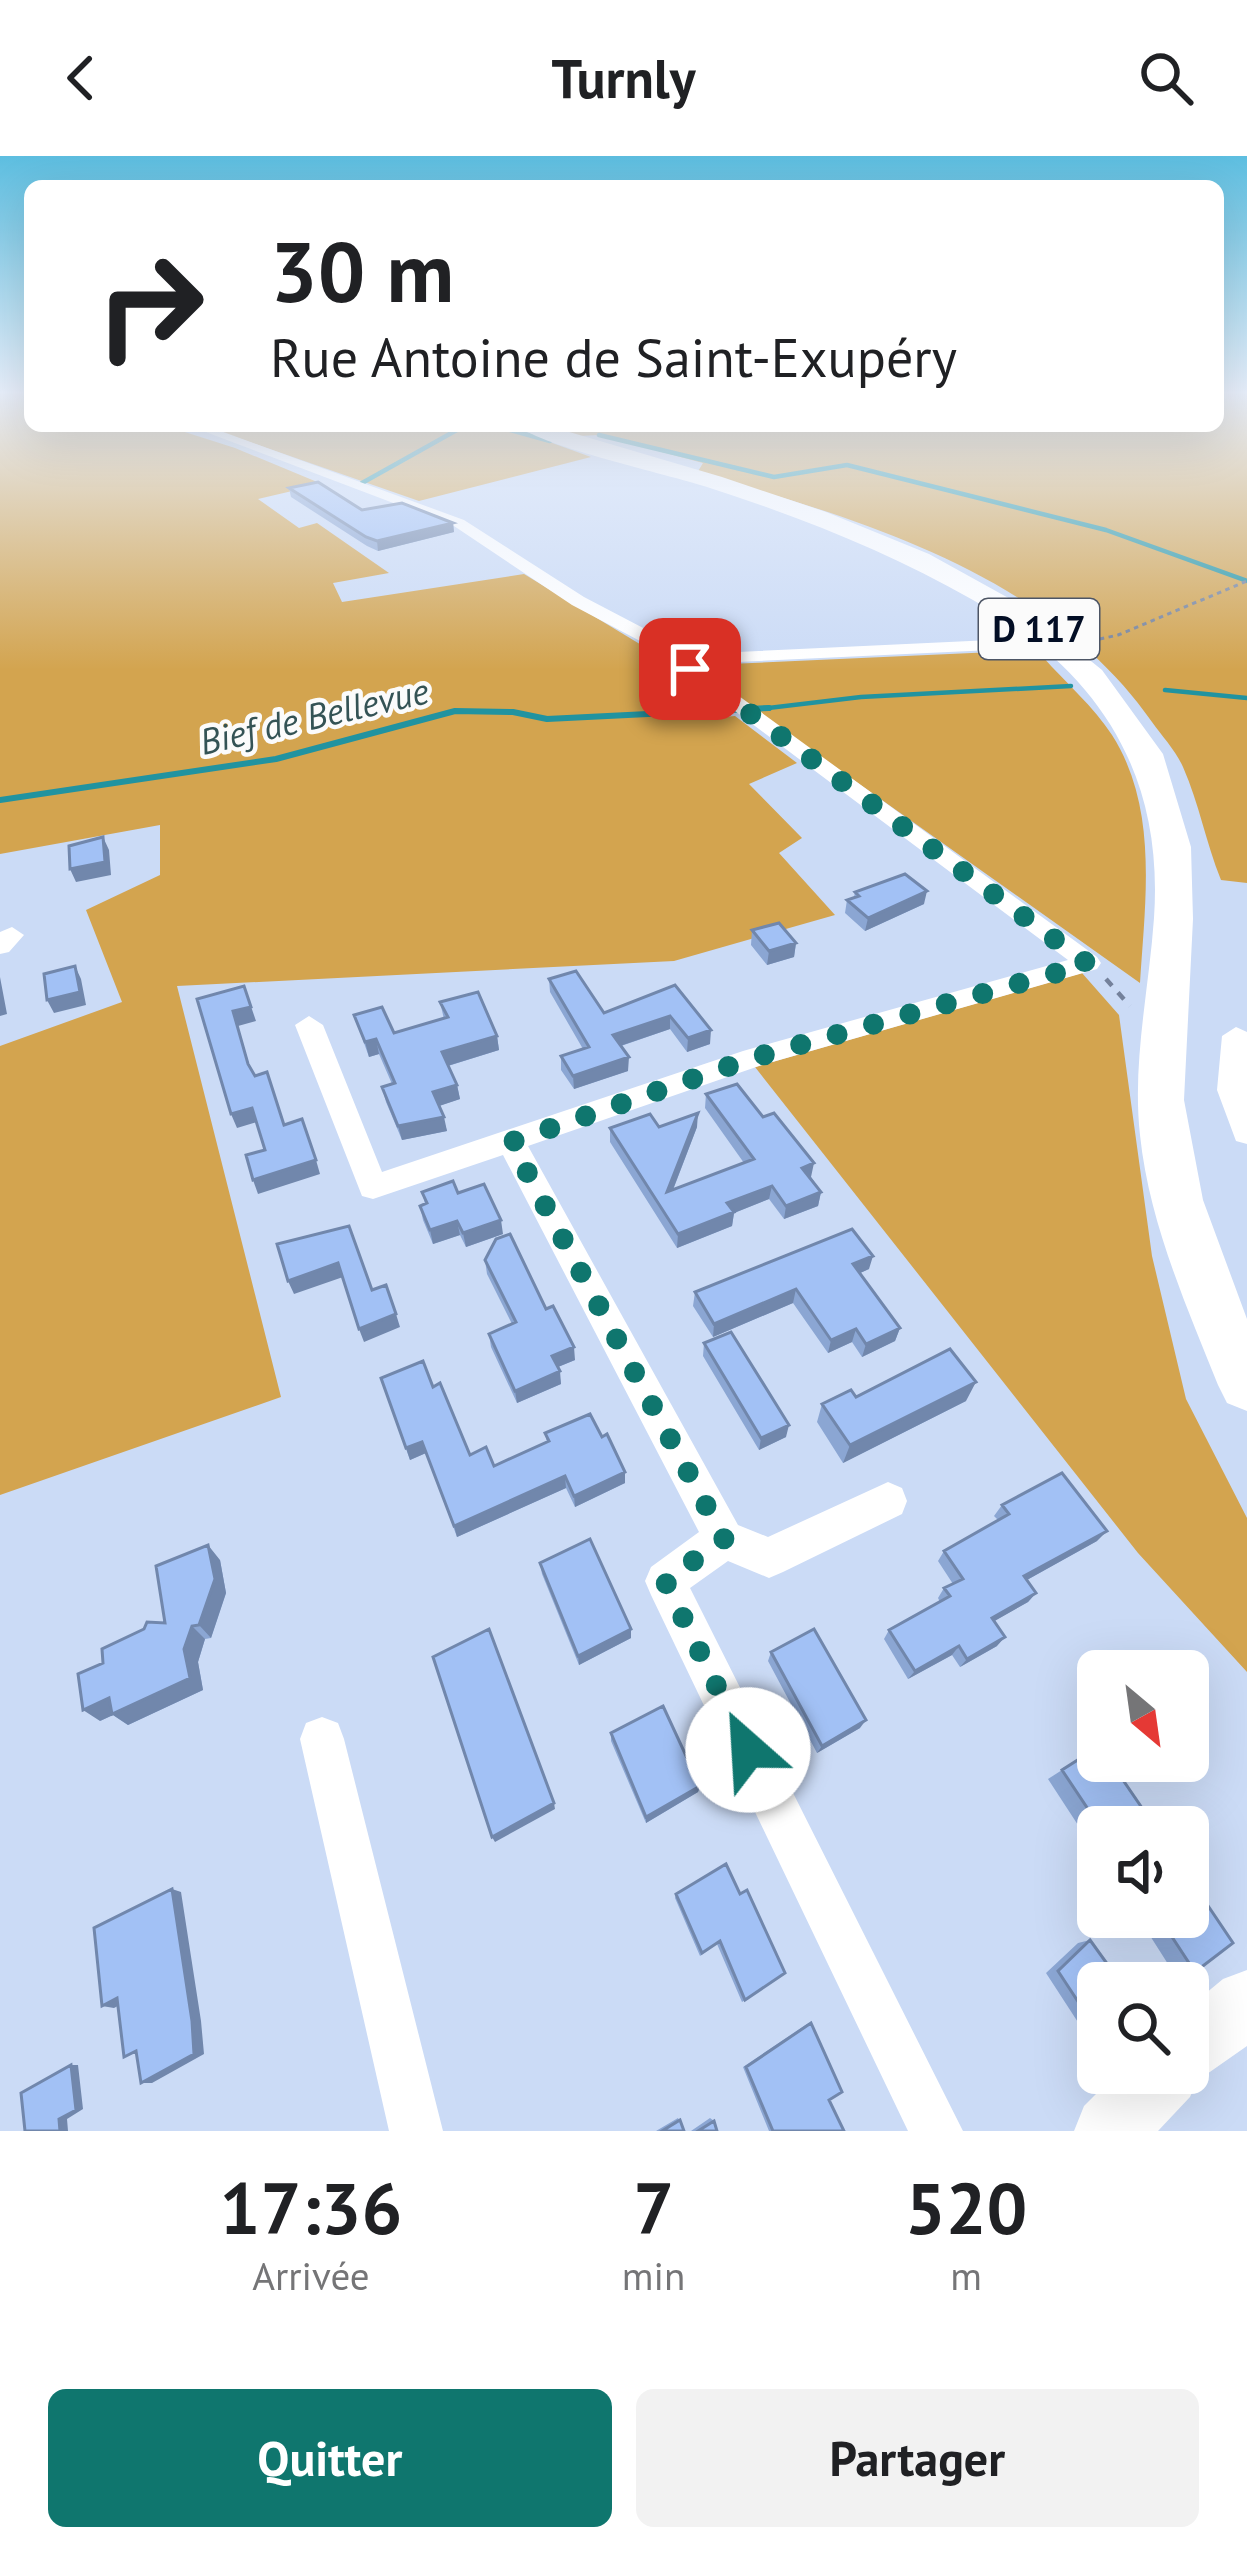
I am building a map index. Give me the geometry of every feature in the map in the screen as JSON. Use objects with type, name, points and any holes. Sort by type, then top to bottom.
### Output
[{"type":"main road","name":"D 117","points":[[713,485],[860,532],[968,584],[1056,642],[1136,735],[1161,789],[1173,844],[1176,916],[1163,1045],[1164,1136],[1198,1265],[1247,1385]]},
{"type":"street","points":[[355,485],[459,524],[628,630],[686,652],[738,657],[1056,642]]},
{"type":"street","points":[[686,652],[690,669],[1088,964]]},
{"type":"street","points":[[309,1025],[373,1187],[753,1058],[1088,964]]},
{"type":"street","points":[[1236,1036],[1231,1090],[1247,1133]]},
{"type":"street","points":[[511,1142],[724,1539],[769,1558],[888,1501]]},
{"type":"street","points":[[724,1539],[665,1581],[936,2131]]},
{"type":"street","points":[[322,1739],[416,2131]]},
{"type":"street","points":[[1209,2034],[1247,2003]]},
{"type":"street","points":[[1108,2131],[1145,2094]]},
{"type":"path","points":[[1056,642],[1097,641],[1118,635],[1246,582]]},
{"type":"path","points":[[1088,964],[1120,993],[1163,1045]]},
{"type":"shaded area","points":[[0,485],[317,485],[258,499],[299,528],[317,523],[389,573],[333,583],[342,602],[524,574],[648,649],[709,696],[688,703],[701,719],[735,716],[797,763],[749,784],[802,838],[779,853],[835,915],[674,961],[177,986],[281,1397],[0,1495],[0,1046],[122,1002],[86,910],[160,875],[160,825],[0,854]]},
{"type":"shaded area","points":[[374,485],[481,485],[419,501]]},
{"type":"shaded area","points":[[737,485],[1247,485],[1247,883],[1221,880],[1194,795],[1173,749],[1110,671],[1061,628],[1007,591],[948,560],[823,511]]},
{"type":"shaded area","points":[[994,652],[1043,657],[1105,725],[1127,764],[1137,793],[1146,856],[1140,983],[707,676],[712,668],[729,664]]},
{"type":"shaded area","points":[[1082,973],[1119,1015],[1152,1256],[1186,1399],[1247,1518],[1247,1672],[1138,1553],[755,1067]]},
{"type":"building","points":[[323,485],[362,510],[402,503],[453,523],[377,541],[289,488]]},
{"type":"building","points":[[103,837],[105,862],[70,869],[69,846]]},
{"type":"building","points":[[905,874],[927,891],[868,918],[847,900],[859,896],[855,892]]},
{"type":"building","points":[[779,923],[796,943],[769,951],[752,930]]},
{"type":"building","points":[[75,966],[80,992],[47,1000],[44,974]]},
{"type":"building","points":[[576,971],[604,1013],[675,985],[711,1030],[688,1038],[670,1016],[613,1035],[629,1057],[573,1076],[561,1056],[589,1047],[549,979]]},
{"type":"building","points":[[244,986],[251,1007],[233,1011],[248,1064],[255,1076],[267,1072],[284,1125],[302,1119],[316,1160],[253,1180],[246,1155],[265,1150],[252,1108],[231,1114],[197,999]]},
{"type":"building","points":[[478,992],[497,1036],[442,1052],[457,1085],[433,1092],[444,1117],[398,1126],[382,1087],[395,1083],[376,1039],[365,1042],[354,1015],[382,1007],[394,1033],[448,1017],[440,1002]]},
{"type":"building","points":[[737,1084],[763,1117],[774,1113],[814,1163],[802,1168],[821,1192],[786,1206],[772,1186],[727,1203],[734,1212],[678,1234],[610,1128],[650,1114],[659,1127],[698,1113],[667,1192],[754,1159],[706,1094]]},
{"type":"building","points":[[453,1181],[458,1193],[484,1184],[501,1220],[463,1233],[457,1221],[430,1230],[420,1206],[427,1203],[422,1192]]},
{"type":"building","points":[[349,1226],[372,1290],[386,1285],[396,1314],[359,1329],[338,1263],[288,1281],[277,1244]]},
{"type":"building","points":[[852,1229],[873,1256],[853,1264],[900,1328],[866,1344],[856,1329],[831,1340],[796,1289],[714,1324],[695,1292]]},
{"type":"building","points":[[510,1234],[546,1309],[553,1306],[574,1347],[552,1356],[560,1371],[515,1391],[489,1334],[516,1322],[485,1260],[496,1239]]},
{"type":"building","points":[[731,1332],[789,1425],[761,1438],[704,1343]]},
{"type":"building","points":[[950,1349],[976,1382],[850,1445],[822,1404],[851,1390],[856,1397]]},
{"type":"building","points":[[423,1361],[433,1387],[440,1383],[470,1455],[486,1447],[494,1466],[549,1441],[545,1433],[590,1414],[602,1437],[607,1434],[625,1472],[574,1496],[565,1476],[454,1526],[422,1442],[406,1448],[381,1378]]},
{"type":"building","points":[[1062,1473],[1107,1531],[1024,1576],[1036,1593],[992,1618],[1005,1637],[967,1659],[959,1646],[915,1671],[889,1630],[950,1596],[944,1588],[963,1579],[944,1551],[1009,1514],[1002,1505]]},
{"type":"building","points":[[590,1539],[631,1629],[578,1656],[540,1563]]},
{"type":"building","points":[[208,1545],[215,1579],[199,1625],[192,1626],[184,1649],[190,1678],[112,1714],[109,1698],[83,1710],[78,1674],[103,1663],[102,1649],[144,1629],[147,1622],[165,1623],[156,1566]]},
{"type":"building","points":[[489,1629],[554,1803],[492,1837],[433,1657]]},
{"type":"building","points":[[814,1629],[866,1720],[822,1746],[771,1652]]},
{"type":"building","points":[[663,1706],[700,1786],[646,1817],[611,1733]]},
{"type":"building","points":[[1077,1760],[1077,1782],[1124,1782],[1141,1806],[1086,1806],[1062,1770]]},
{"type":"building","points":[[726,1864],[740,1894],[747,1890],[785,1973],[745,2000],[720,1941],[702,1953],[676,1894]]},
{"type":"building","points":[[172,1889],[194,2054],[141,2083],[136,2051],[124,2057],[117,1998],[102,2006],[94,1928]]},
{"type":"building","points":[[1209,1907],[1233,1943],[1208,1962],[1188,1962],[1173,1938],[1209,1938]]},
{"type":"building","points":[[1090,1940],[1106,1962],[1077,1962],[1077,2000],[1058,1971]]},
{"type":"building","points":[[811,2023],[842,2092],[829,2100],[844,2131],[773,2131],[746,2067]]},
{"type":"building","points":[[71,2065],[76,2110],[59,2119],[60,2131],[25,2131],[21,2093]]},
{"type":"building","points":[[680,2120],[684,2131],[662,2131]]},
{"type":"building","points":[[714,2121],[717,2131],[698,2131]]},
{"type":"waterway","points":[[927,485],[1106,530],[1247,581]]},
{"type":"waterway","name":"Bief de Bellevue","points":[[768,708],[861,697],[1071,686]]},
{"type":"waterway","name":"Bief de Bellevue","points":[[1165,690],[1247,698]]},
{"type":"waterway","name":"Bief de Bellevue","points":[[0,800],[276,759],[455,711],[513,712],[547,719],[768,708]]},
{"type":"waterway","name":"Bief de Bellevue","points":[[743,711],[768,708]]},
{"type":"route","points":[[690,669],[1088,964],[753,1058],[511,1142],[724,1539],[665,1581],[748,1750]]}]
